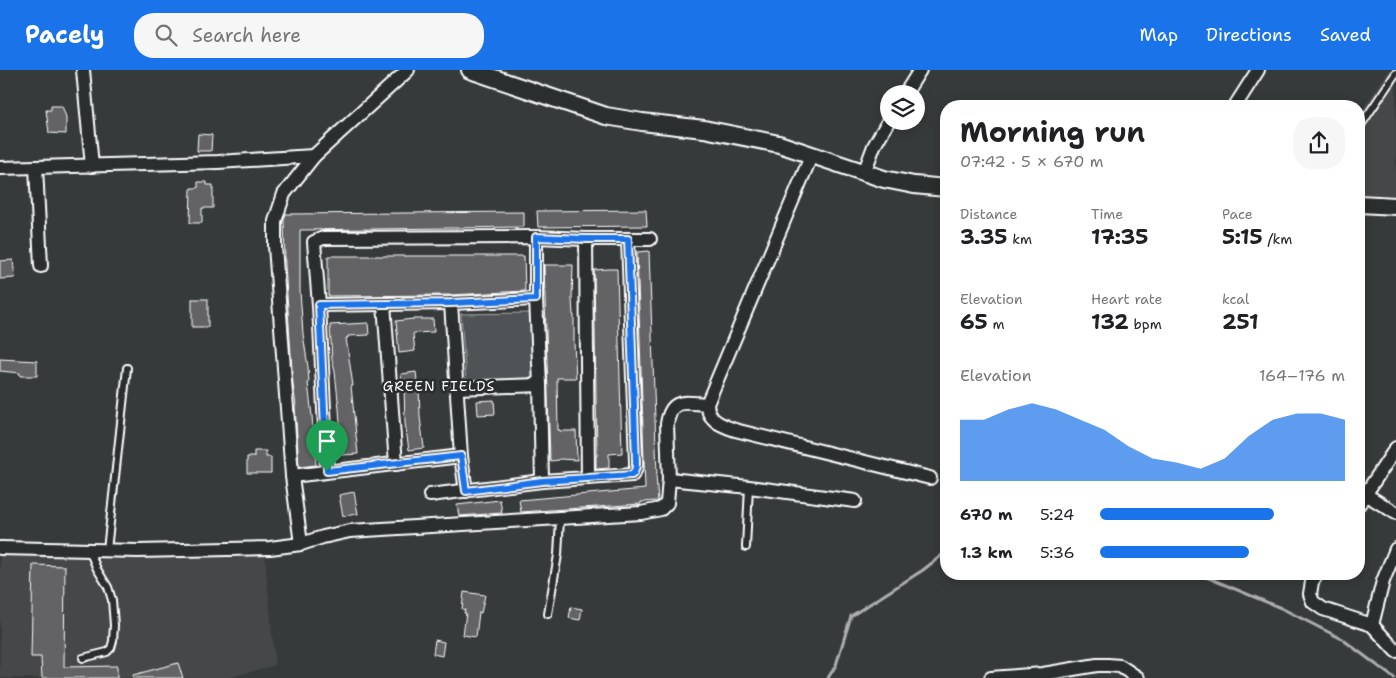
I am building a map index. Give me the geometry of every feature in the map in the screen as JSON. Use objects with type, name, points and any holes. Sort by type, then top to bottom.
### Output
[{"type":"street","points":[[83,70],[92,166]]},
{"type":"street","points":[[301,544],[292,476],[275,246],[275,220],[284,194],[314,156],[408,70]]},
{"type":"street","points":[[470,70],[606,116],[704,129],[779,144],[864,173],[900,183],[940,188]]},
{"type":"street","points":[[911,85],[920,70]]},
{"type":"street","points":[[1239,100],[1258,70]]},
{"type":"street","points":[[864,173],[874,146],[883,130]]},
{"type":"street","points":[[812,154],[707,404],[707,412],[711,418],[721,425],[735,430],[930,478]]},
{"type":"street","points":[[0,168],[218,162],[314,156]]},
{"type":"street","points":[[36,167],[41,266]]},
{"type":"street","points":[[1365,204],[1396,206]]},
{"type":"street","points":[[327,471],[314,242],[323,238],[536,237],[650,239]]},
{"type":"street","points":[[536,237],[536,299],[542,481]]},
{"type":"street","points":[[586,239],[588,478]]},
{"type":"street","points":[[430,495],[542,481],[632,475],[636,469],[628,239]]},
{"type":"street","points":[[319,305],[451,303],[536,299]]},
{"type":"street","points":[[451,303],[461,456],[466,491]]},
{"type":"street","points":[[384,304],[396,464]]},
{"type":"street","points":[[457,388],[540,386]]},
{"type":"street","points":[[0,548],[238,550],[301,544],[323,537],[350,532],[641,513],[661,509],[667,503],[669,479],[668,416],[675,405],[680,402],[707,404]]},
{"type":"street","points":[[1365,495],[1395,452]]},
{"type":"street","points":[[292,476],[461,456]]},
{"type":"street","points":[[669,479],[855,501]]},
{"type":"street","points":[[1365,500],[1396,513]]},
{"type":"street","points":[[1372,626],[1383,581],[1393,565],[1396,549]]},
{"type":"street","points":[[1314,580],[1310,594],[1312,602],[1323,609],[1372,626],[1396,651]]},
{"type":"street","points":[[991,678],[1042,676],[1097,665],[1120,666],[1138,678]]},
{"type":"street","points":[[1112,678],[1120,666]]},
{"type":"lane","points":[[1365,119],[1396,73]]},
{"type":"lane","points":[[107,550],[127,368]]},
{"type":"lane","points":[[746,548],[749,487]]},
{"type":"lane","points":[[548,614],[558,555],[560,518]]},
{"type":"lane","points":[[84,658],[107,652],[111,648],[114,625],[112,600],[108,587],[97,569],[89,550]]},
{"type":"shaded area","points":[[1389,70],[1396,70],[1396,196],[1365,194],[1365,106]]},
{"type":"shaded area","points":[[534,313],[536,381],[466,382],[461,314]]},
{"type":"shaded area","points":[[0,554],[265,556],[275,665],[228,678],[0,678]]},
{"type":"building","points":[[51,106],[62,106],[66,117],[66,134],[49,133],[46,110],[51,110]]},
{"type":"building","points":[[198,134],[212,135],[211,151],[197,151]]},
{"type":"building","points":[[198,182],[207,182],[207,185],[213,185],[213,208],[202,208],[202,223],[190,223],[191,188],[198,188]]},
{"type":"building","points":[[646,210],[647,226],[538,227],[537,211]]},
{"type":"building","points":[[524,212],[524,227],[300,230],[300,291],[316,465],[299,467],[285,265],[284,219],[286,214]]},
{"type":"building","points":[[649,251],[658,501],[641,502],[641,504],[521,512],[519,500],[645,489],[637,252]]},
{"type":"building","points":[[328,256],[524,256],[525,291],[451,295],[328,296]]},
{"type":"building","points":[[13,260],[15,278],[0,279],[0,261]]},
{"type":"building","points":[[544,265],[573,265],[572,299],[576,378],[557,378],[558,430],[576,431],[577,460],[559,459],[550,461]]},
{"type":"building","points":[[617,269],[622,453],[609,454],[609,468],[596,469],[594,270]]},
{"type":"building","points":[[192,299],[208,299],[208,327],[192,327]]},
{"type":"building","points":[[433,319],[434,332],[414,333],[415,351],[399,353],[396,321]]},
{"type":"building","points":[[368,323],[369,335],[348,336],[346,338],[353,386],[351,386],[358,454],[342,455],[330,325]]},
{"type":"building","points":[[0,359],[37,361],[37,376],[20,376],[20,373],[0,371]]},
{"type":"building","points":[[416,372],[424,448],[409,450],[405,423],[404,385],[402,385],[401,374]]},
{"type":"building","points":[[494,400],[495,414],[478,415],[477,401]]},
{"type":"building","points":[[254,451],[266,451],[266,457],[271,457],[271,473],[247,473],[247,457],[254,457]]},
{"type":"building","points":[[354,492],[358,514],[343,516],[339,495]]},
{"type":"building","points":[[500,500],[502,513],[459,516],[457,505]]},
{"type":"building","points":[[33,565],[65,566],[64,667],[117,666],[117,678],[42,678],[41,657],[31,657]]},
{"type":"building","points":[[464,592],[485,595],[481,613],[479,612],[476,637],[463,635],[466,613],[462,609]]},
{"type":"building","points":[[571,607],[582,609],[580,620],[569,618]]},
{"type":"building","points":[[435,640],[444,642],[442,656],[433,654]]},
{"type":"building","points":[[178,663],[183,678],[133,678],[133,675]]},
{"type":"waterway","points":[[828,678],[836,665],[851,616],[923,570],[940,557]]},
{"type":"waterway","points":[[1213,580],[1281,608],[1342,639],[1394,678]]},
{"type":"district","name":"GREEN FIELDS","points":[[439,386]]},
{"type":"route","points":[[536,237],[628,239],[636,462],[636,469],[632,475],[542,481],[466,491],[461,456],[327,471],[319,305],[451,303],[536,299],[536,237]]}]
